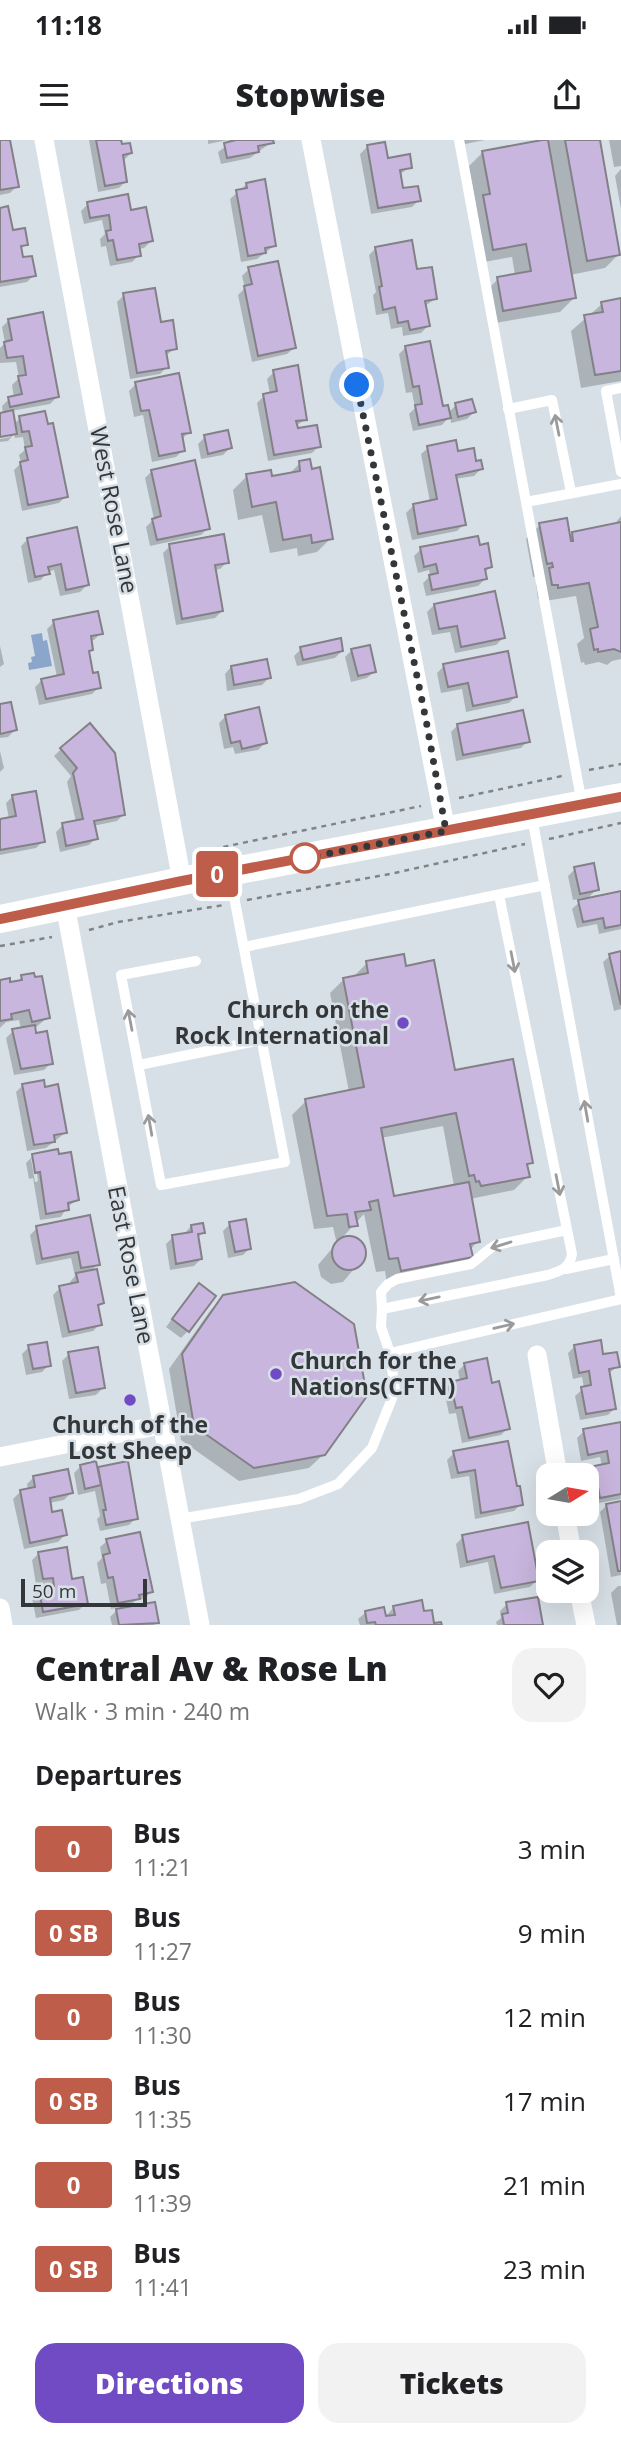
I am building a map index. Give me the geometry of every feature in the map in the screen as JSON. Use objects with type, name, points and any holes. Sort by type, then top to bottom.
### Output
[{"type":"main road","points":[[0,919],[65,905],[188,870],[233,871],[446,831],[534,828],[582,804],[621,797]]},
{"type":"street","name":"West Rose Lane","points":[[44,140],[188,870]]},
{"type":"street","points":[[311,140],[446,831]]},
{"type":"street","name":"East Rose Lane","points":[[65,905],[200,1625]]},
{"type":"street","points":[[537,1355],[556,1463]]},
{"type":"street","points":[[0,1457],[161,1425]]},
{"type":"street","points":[[581,1603],[586,1625]]},
{"type":"street","points":[[0,1608],[3,1625]]},
{"type":"lane","points":[[459,140],[582,804]]},
{"type":"lane","points":[[621,388],[606,391],[621,472]]},
{"type":"lane","points":[[508,409],[552,400],[570,492]]},
{"type":"lane","points":[[526,502],[621,484]]},
{"type":"lane","points":[[390,1353],[621,1298],[534,828]]},
{"type":"lane","points":[[196,961],[121,975],[162,1185],[285,1162],[235,902],[233,871]]},
{"type":"lane","points":[[244,947],[545,885]]},
{"type":"lane","points":[[499,895],[572,1254],[566,1269]]},
{"type":"lane","points":[[139,1065],[262,1040]]},
{"type":"lane","points":[[179,1519],[299,1499],[338,1484],[372,1448],[395,1391],[390,1353],[381,1327],[381,1292],[388,1284],[397,1279],[471,1264],[496,1245],[567,1230]]},
{"type":"lane","points":[[382,1309],[614,1259]]},
{"type":"path","points":[[449,800],[621,764]]},
{"type":"path","points":[[188,870],[193,853],[421,806]]},
{"type":"path","points":[[0,946],[70,934],[118,922],[390,874],[534,828],[621,823]]},
{"type":"water","points":[[42,633],[43,641],[47,640],[52,666],[29,670],[28,663],[32,662],[31,657],[35,656],[31,635]]},
{"type":"building","points":[[0,140],[10,140],[19,187],[0,190]]},
{"type":"building","points":[[96,140],[121,140],[122,144],[130,143],[132,153],[123,155],[127,182],[105,186]]},
{"type":"building","points":[[236,140],[273,140],[274,143],[258,146],[259,152],[227,158],[224,143]]},
{"type":"building","points":[[548,140],[576,298],[503,311],[497,277],[531,271],[526,244],[493,250],[483,195],[490,194],[482,151]]},
{"type":"building","points":[[565,140],[600,140],[620,255],[587,261]]},
{"type":"building","points":[[385,142],[388,158],[410,154],[412,168],[400,170],[403,188],[418,186],[421,201],[378,208],[367,145]]},
{"type":"building","points":[[265,179],[276,246],[265,248],[266,253],[248,256],[236,190],[247,188],[246,183]]},
{"type":"building","points":[[128,194],[131,210],[146,207],[153,241],[139,244],[141,256],[117,260],[113,240],[108,241],[106,231],[111,230],[109,215],[90,218],[87,202]]},
{"type":"building","points":[[8,206],[13,230],[25,228],[28,245],[21,246],[23,257],[32,256],[36,276],[0,282],[0,208]]},
{"type":"building","points":[[412,240],[417,269],[432,267],[437,299],[425,301],[430,326],[410,330],[408,321],[398,323],[395,307],[383,310],[375,247]]},
{"type":"building","points":[[278,261],[296,348],[258,356],[244,286],[252,284],[248,267]]},
{"type":"building","points":[[155,288],[161,322],[173,320],[177,349],[166,351],[169,368],[137,373],[123,293]]},
{"type":"building","points":[[621,298],[621,371],[595,375],[584,315],[603,312],[601,302]]},
{"type":"building","points":[[43,312],[59,397],[10,407],[8,397],[22,394],[18,376],[26,375],[23,356],[7,358],[4,342],[12,340],[8,319]]},
{"type":"building","points":[[430,341],[443,406],[448,405],[451,418],[419,425],[415,405],[422,404],[419,386],[413,387],[405,346]]},
{"type":"building","points":[[298,365],[307,420],[296,421],[298,428],[317,425],[321,447],[274,455],[263,394],[277,391],[273,370]]},
{"type":"building","points":[[179,373],[191,433],[182,434],[185,451],[159,456],[149,410],[141,411],[135,382]]},
{"type":"building","points":[[472,399],[476,412],[458,417],[455,403]]},
{"type":"building","points":[[13,410],[17,434],[0,437],[0,413]]},
{"type":"building","points":[[45,411],[48,424],[53,423],[68,497],[28,505],[20,462],[28,460],[25,447],[32,446],[29,431],[22,432],[19,416]]},
{"type":"building","points":[[228,430],[232,448],[208,454],[204,435]]},
{"type":"building","points":[[456,440],[458,451],[474,448],[476,461],[481,460],[483,469],[456,475],[466,525],[418,534],[413,504],[437,499],[427,446]]},
{"type":"building","points":[[310,459],[312,469],[320,467],[333,539],[312,543],[311,535],[283,540],[276,502],[252,507],[246,474],[271,470],[272,476],[300,471],[299,461]]},
{"type":"building","points":[[195,460],[210,529],[157,540],[152,519],[161,516],[151,470]]},
{"type":"building","points":[[567,518],[571,541],[572,532],[621,522],[621,652],[614,649],[598,652],[598,649],[594,650],[590,629],[598,627],[589,583],[558,588],[558,585],[552,585],[549,568],[553,567],[552,563],[547,564],[539,523]]},
{"type":"building","points":[[77,527],[89,585],[66,590],[61,564],[48,567],[50,574],[35,577],[27,538]]},
{"type":"building","points":[[224,534],[229,563],[215,565],[223,611],[182,619],[169,544]]},
{"type":"building","points":[[478,536],[480,545],[488,543],[492,567],[485,569],[487,579],[432,590],[429,575],[438,573],[436,564],[424,567],[420,547]]},
{"type":"building","points":[[495,591],[505,638],[461,647],[457,626],[439,629],[434,604]]},
{"type":"building","points":[[98,611],[103,634],[91,636],[93,650],[89,651],[93,673],[98,672],[101,688],[46,699],[41,679],[64,674],[53,620]]},
{"type":"building","points":[[341,638],[343,651],[303,660],[300,647]]},
{"type":"building","points":[[370,645],[376,672],[358,676],[351,649]]},
{"type":"building","points":[[508,651],[517,697],[473,706],[468,683],[448,687],[443,664]]},
{"type":"building","points":[[267,659],[271,678],[234,685],[231,666]]},
{"type":"building","points":[[11,702],[17,730],[0,734],[0,704]]},
{"type":"building","points":[[259,707],[267,743],[242,749],[240,741],[231,743],[225,715]]},
{"type":"building","points":[[523,710],[530,742],[463,755],[457,724]]},
{"type":"building","points":[[90,723],[115,753],[125,815],[94,821],[98,839],[66,846],[62,823],[83,819],[73,773],[77,768],[60,748]]},
{"type":"building","points":[[36,791],[45,842],[0,850],[0,819],[16,816],[12,795]]},
{"type":"building","points":[[594,863],[599,890],[580,894],[574,867]]},
{"type":"building","points":[[621,891],[621,925],[605,928],[603,918],[583,922],[578,900]]},
{"type":"building","points":[[621,951],[621,1005],[609,954]]},
{"type":"building","points":[[404,954],[406,966],[434,960],[455,1070],[513,1059],[533,1163],[527,1164],[530,1177],[481,1186],[474,1175],[469,1176],[456,1113],[381,1128],[394,1196],[469,1182],[480,1242],[470,1244],[473,1257],[401,1271],[398,1258],[389,1259],[378,1200],[369,1202],[371,1210],[355,1212],[358,1226],[349,1227],[347,1214],[327,1216],[305,1099],[364,1087],[343,978],[368,973],[366,961]]},
{"type":"building","points":[[34,973],[35,977],[42,976],[50,1018],[32,1022],[29,1010],[11,1014],[12,1019],[0,1021],[0,980],[22,980],[21,975]]},
{"type":"building","points":[[35,1025],[36,1033],[47,1031],[53,1064],[21,1069],[12,1029]]},
{"type":"building","points":[[44,1080],[45,1087],[58,1084],[67,1133],[54,1135],[55,1142],[34,1145],[22,1084]]},
{"type":"building","points":[[58,1149],[59,1154],[71,1152],[79,1200],[68,1203],[69,1210],[46,1214],[40,1172],[35,1173],[32,1154]]},
{"type":"building","points":[[90,1215],[100,1265],[81,1268],[78,1252],[42,1259],[36,1226]]},
{"type":"building","points":[[246,1219],[251,1249],[235,1252],[229,1222]]},
{"type":"building","points":[[203,1223],[205,1233],[198,1234],[202,1259],[176,1264],[172,1235],[192,1232],[191,1225]]},
{"type":"building","points":[[349,1236],[361,1241],[366,1253],[361,1265],[349,1270],[337,1265],[332,1253],[337,1241]]},
{"type":"building","points":[[97,1269],[104,1303],[98,1305],[102,1325],[69,1332],[59,1286],[78,1282],[76,1273]]},
{"type":"building","points":[[295,1282],[354,1324],[367,1396],[325,1455],[254,1468],[194,1426],[182,1354],[223,1295]]},
{"type":"building","points":[[199,1283],[216,1296],[189,1332],[172,1319]]},
{"type":"building","points":[[601,1340],[603,1354],[617,1352],[620,1367],[609,1369],[616,1409],[586,1414],[581,1387],[591,1385],[589,1371],[579,1373],[574,1345]]},
{"type":"building","points":[[47,1342],[51,1366],[33,1369],[28,1345]]},
{"type":"building","points":[[98,1347],[105,1388],[76,1393],[68,1352]]},
{"type":"building","points":[[487,1358],[492,1383],[499,1381],[510,1429],[469,1438],[462,1407],[456,1408],[450,1382],[467,1378],[464,1363]]},
{"type":"building","points":[[621,1422],[621,1494],[600,1498],[599,1465],[609,1463],[607,1451],[588,1455],[583,1429]]},
{"type":"building","points":[[508,1441],[523,1505],[481,1513],[475,1470],[458,1473],[453,1451]]},
{"type":"building","points":[[96,1461],[101,1485],[85,1489],[80,1465]]},
{"type":"building","points":[[128,1461],[138,1519],[106,1525],[98,1467]]},
{"type":"building","points":[[68,1469],[73,1493],[50,1498],[52,1512],[62,1510],[67,1535],[30,1543],[20,1490],[35,1487],[33,1476]]},
{"type":"building","points":[[621,1501],[621,1571],[618,1571],[606,1504]]},
{"type":"building","points":[[528,1522],[536,1565],[536,1582],[501,1588],[494,1556],[467,1562],[462,1535]]},
{"type":"building","points":[[140,1532],[153,1592],[139,1595],[140,1599],[118,1603],[113,1577],[108,1578],[103,1555],[110,1553],[106,1539]]},
{"type":"building","points":[[67,1547],[72,1579],[83,1577],[88,1604],[43,1612],[39,1589],[54,1586],[53,1578],[43,1579],[38,1552]]},
{"type":"building","points":[[536,1597],[543,1625],[504,1625],[502,1614],[508,1613],[506,1602]]},
{"type":"building","points":[[422,1600],[424,1611],[432,1610],[434,1623],[441,1622],[442,1625],[367,1623],[365,1611],[384,1607],[386,1616],[395,1615],[393,1606]]},
{"type":"building","points":[[155,1602],[159,1623],[119,1625],[116,1609]]},
{"type":"bus line","name":"0","points":[[0,919],[182,881],[621,797]]},
{"type":"place","name":"Church on the Rock International","points":[[403,1023]]},
{"type":"place","name":"Church for the Nations(CFTN)","points":[[276,1374]]},
{"type":"place","name":"Church of the Lost Sheep","points":[[130,1400]]},
{"type":"route","points":[[305,858],[446,831],[426,720],[357,385]]}]
